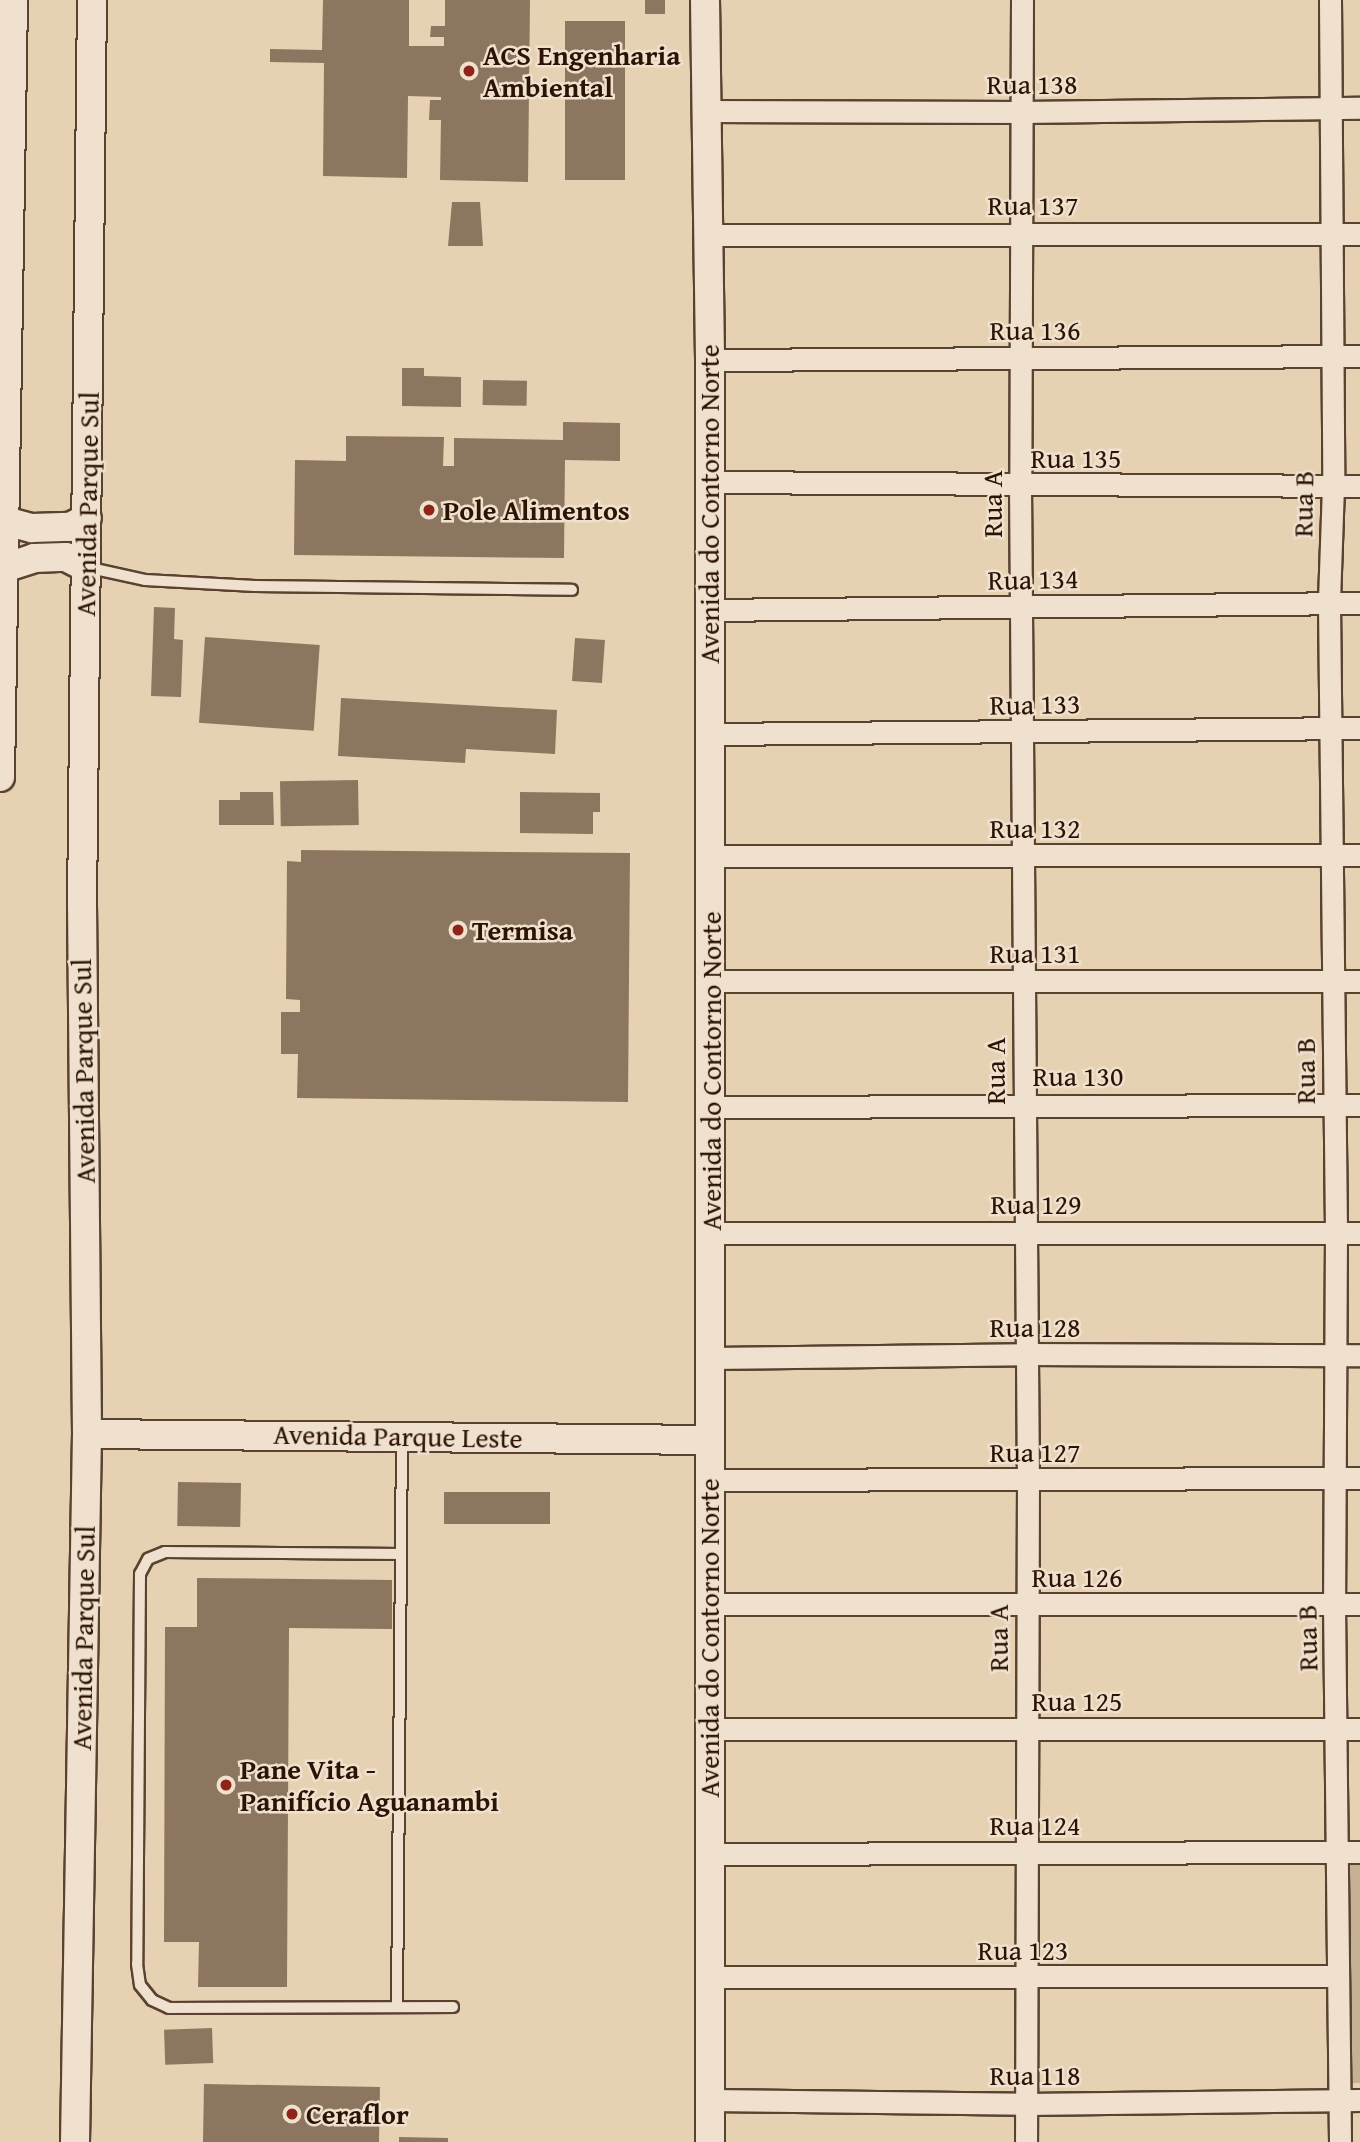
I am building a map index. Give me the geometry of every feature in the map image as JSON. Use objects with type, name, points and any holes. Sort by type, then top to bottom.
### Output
[{"type":"street","points":[[0,777],[5,568],[3,358],[13,0]]},
{"type":"street","name":"Avenida Parque Sul","points":[[75,2142],[87,1434],[82,920],[92,0]]},
{"type":"street","name":"Avenida do Contorno Norte","points":[[705,0],[706,235],[710,360],[710,2142]]},
{"type":"street","name":"Rua A","points":[[1022,0],[1020,486],[1028,1481],[1026,2142]]},
{"type":"street","name":"Rua B","points":[[1329,0],[1333,486],[1329,603],[1334,981],[1332,1105],[1336,1233],[1336,1976],[1350,2100],[1340,2142]]},
{"type":"street","name":"Rua 138","points":[[705,111],[1021,113],[1360,108]]},
{"type":"street","name":"Rua 137","points":[[706,235],[1021,232],[1360,234]]},
{"type":"street","name":"Rua 136","points":[[710,360],[1360,356]]},
{"type":"street","name":"Rua 135","points":[[708,482],[1360,486]]},
{"type":"street","points":[[5,521],[32,528],[70,527],[87,518]]},
{"type":"street","points":[[5,568],[34,558],[66,557],[86,567]]},
{"type":"street","name":"Rua 134","points":[[708,610],[1360,603]]},
{"type":"street","name":"Rua 133","points":[[710,734],[1360,728]]},
{"type":"street","name":"Rua 132","points":[[710,856],[1360,855]]},
{"type":"street","name":"Rua 131","points":[[710,981],[1360,981]]},
{"type":"street","name":"Rua 130","points":[[711,1107],[1360,1105]]},
{"type":"street","name":"Rua 129","points":[[711,1233],[1360,1233]]},
{"type":"street","name":"Rua 128","points":[[711,1358],[1025,1354],[1360,1355]]},
{"type":"street","name":"Avenida Parque Leste","points":[[87,1434],[709,1440]]},
{"type":"street","name":"Rua 127","points":[[709,1480],[1360,1478]]},
{"type":"street","name":"Rua 126","points":[[711,1604],[1360,1604]]},
{"type":"street","name":"Rua 125","points":[[709,1729],[1360,1729]]},
{"type":"street","name":"Rua 124","points":[[710,1854],[1360,1852]]},
{"type":"street","name":"Rua 123","points":[[710,1977],[1336,1976]]},
{"type":"street","name":"Rua 118","points":[[710,2100],[1025,2104],[1350,2100]]},
{"type":"lane","points":[[86,567],[145,580],[255,586],[572,590]]},
{"type":"lane","points":[[397,2007],[402,1436]]},
{"type":"lane","points":[[400,1554],[165,1552],[148,1559],[140,1574],[136,1964],[140,1985],[152,2000],[169,2008],[453,2007]]},
{"type":"shaded area","points":[[1350,1859],[1360,1859],[1360,2083],[1350,2083]]},
{"type":"building","points":[[323,0],[409,0],[409,46],[444,46],[444,37],[430,37],[431,26],[445,26],[445,0],[530,0],[528,182],[440,180],[441,120],[429,120],[430,100],[441,100],[441,97],[408,96],[407,178],[323,176],[324,63],[270,62],[270,49],[322,50]]},
{"type":"building","points":[[645,0],[665,0],[665,14],[645,14]]},
{"type":"building","name":"ACS Engenharia Ambiental","points":[[565,21],[625,21],[625,180],[565,180]]},
{"type":"building","points":[[452,202],[480,202],[483,246],[448,246]]},
{"type":"building","points":[[402,368],[424,368],[424,376],[461,377],[461,407],[402,406]]},
{"type":"building","points":[[483,380],[527,381],[527,406],[483,405]]},
{"type":"building","name":"Pole Alimentos","points":[[563,422],[620,423],[620,461],[565,460],[564,558],[294,555],[295,460],[346,461],[346,436],[444,437],[443,466],[454,466],[454,438],[563,440]]},
{"type":"building","points":[[154,607],[175,608],[174,639],[183,640],[181,697],[151,696]]},
{"type":"building","points":[[205,637],[320,645],[314,731],[199,723]]},
{"type":"building","points":[[575,638],[605,640],[602,683],[572,681]]},
{"type":"building","points":[[341,698],[557,710],[555,754],[466,749],[465,763],[338,756]]},
{"type":"building","points":[[358,780],[359,825],[281,826],[280,781]]},
{"type":"building","points":[[240,792],[273,792],[274,825],[219,825],[219,800],[240,800]]},
{"type":"building","points":[[520,792],[600,793],[600,812],[593,812],[593,834],[520,833]]},
{"type":"building","name":"Termisa","points":[[301,850],[630,853],[628,1102],[297,1098],[298,1054],[281,1054],[281,1012],[300,1012],[300,1000],[286,999],[287,861],[301,862]]},
{"type":"building","points":[[178,1482],[241,1483],[240,1527],[177,1526]]},
{"type":"building","points":[[444,1492],[550,1492],[550,1524],[444,1524]]},
{"type":"building","name":"Pane Vita - Panifício Aguanambi","points":[[197,1578],[392,1580],[392,1629],[289,1628],[287,1987],[198,1987],[199,1942],[164,1942],[165,1627],[197,1627]]},
{"type":"building","points":[[212,2028],[213,2063],[165,2065],[164,2030]]},
{"type":"building","name":"Ceraflor","points":[[204,2084],[380,2087],[379,2142],[203,2142]]},
{"type":"building","name":"Ceraflor","points":[[399,2137],[448,2138],[448,2142],[399,2142]]},
{"type":"place","name":"ACS Engenharia Ambiental","points":[[469,71]]},
{"type":"place","name":"Pole Alimentos","points":[[429,510]]},
{"type":"place","name":"Termisa","points":[[458,930]]},
{"type":"place","name":"Pane Vita - Panifício Aguanambi","points":[[226,1785]]},
{"type":"place","name":"Ceraflor","points":[[292,2114]]}]
